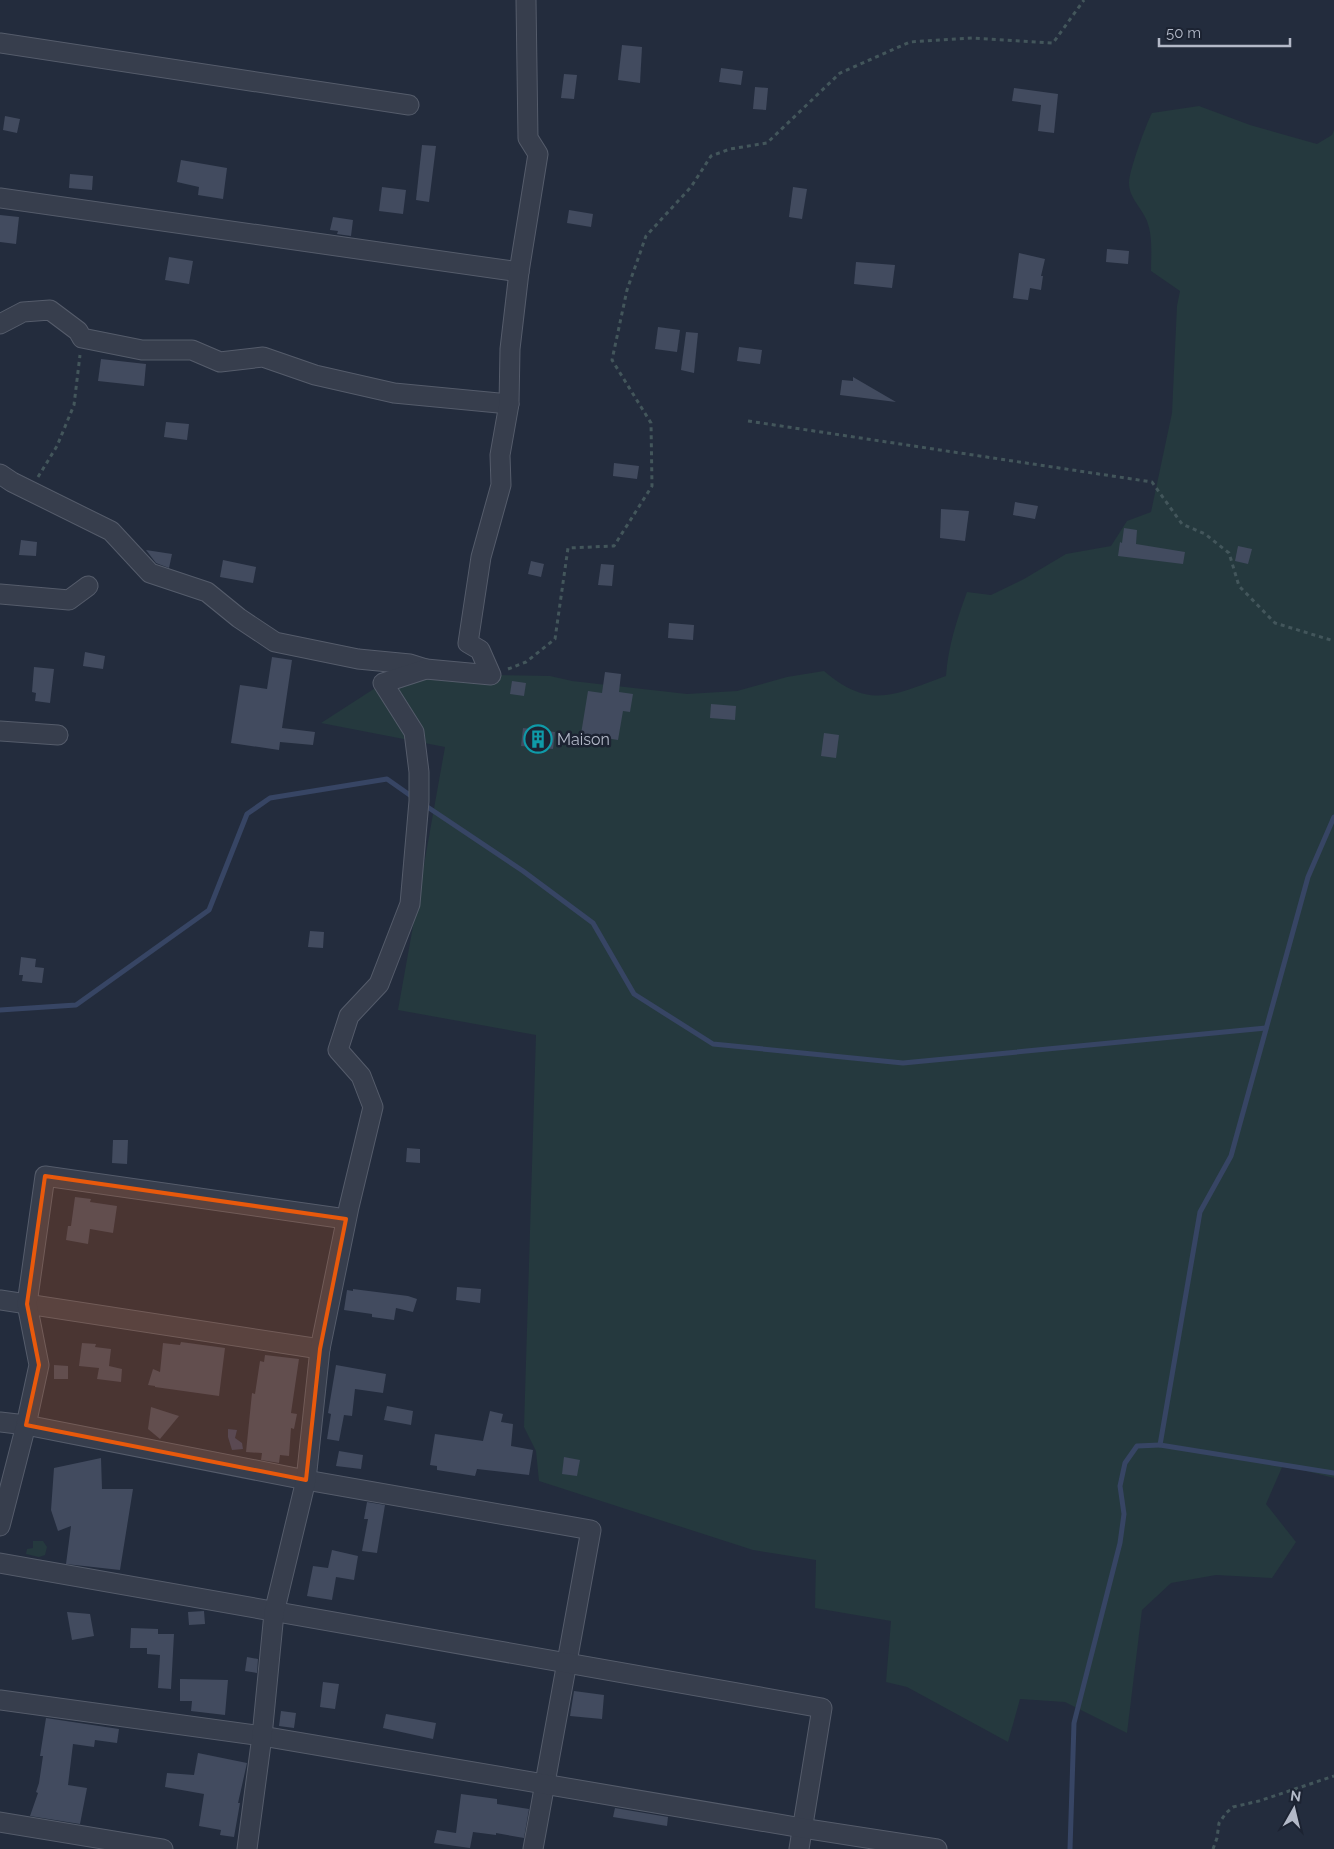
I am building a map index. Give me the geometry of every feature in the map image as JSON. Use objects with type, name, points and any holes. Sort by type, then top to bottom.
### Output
[{"type":"street","points":[[0,474],[111,531],[150,573],[207,592],[238,618],[275,642],[358,659],[410,664],[426,669],[491,675],[480,650],[468,643],[481,557],[501,485],[500,455],[509,404],[510,349],[519,272],[538,154],[528,138],[526,0]]},
{"type":"street","points":[[0,43],[409,105]]},
{"type":"street","points":[[0,198],[519,272]]},
{"type":"street","points":[[0,324],[24,312],[50,310],[78,331],[82,338],[142,350],[192,350],[220,362],[263,357],[315,375],[394,392],[509,404]]},
{"type":"street","points":[[0,594],[69,600],[88,586]]},
{"type":"street","points":[[246,1849],[262,1736],[274,1613],[306,1480],[320,1349],[346,1218],[373,1107],[361,1076],[338,1050],[349,1016],[379,984],[410,904],[418,835],[419,772],[414,732],[383,683],[426,669]]},
{"type":"street","points":[[0,731],[58,735]]},
{"type":"street","points":[[0,1526],[39,1365],[27,1304],[45,1176],[346,1218]]},
{"type":"street","points":[[0,1300],[320,1349]]},
{"type":"street","points":[[0,1422],[26,1425],[306,1480],[591,1530],[533,1849]]},
{"type":"street","points":[[0,1563],[274,1613],[567,1662],[822,1708],[799,1849]]},
{"type":"street","points":[[0,1700],[262,1736],[545,1785],[937,1849]]},
{"type":"street","points":[[0,1822],[163,1849]]},
{"type":"path","points":[[491,675],[526,662],[555,639],[568,548],[614,546],[652,486],[650,423],[612,360],[627,290],[646,236],[691,188],[712,156],[730,149],[767,143],[840,73],[910,42],[972,38],[1053,43],[1084,0]]},
{"type":"path","points":[[30,490],[57,446],[74,405],[82,338]]},
{"type":"path","points":[[748,421],[1152,482],[1182,524],[1205,534],[1229,553],[1239,586],[1275,623],[1334,641]]},
{"type":"path","points":[[1213,1849],[1219,1823],[1234,1806],[1259,1801],[1334,1776]]},
{"type":"highlighted area","points":[[45,1176],[346,1219],[320,1349],[306,1480],[26,1425],[39,1365],[27,1304]]},
{"type":"green space","points":[[1199,106],[1250,125],[1317,144],[1332,135],[1334,130],[1334,1478],[1283,1465],[1266,1504],[1296,1542],[1272,1578],[1216,1575],[1171,1583],[1142,1610],[1127,1733],[1065,1702],[1020,1699],[1008,1742],[907,1687],[886,1682],[891,1621],[815,1608],[816,1560],[753,1550],[539,1481],[536,1451],[524,1427],[536,1035],[398,1010],[445,747],[321,723],[383,683],[426,669],[491,675],[550,676],[572,681],[687,694],[737,691],[787,677],[824,671],[856,691],[870,695],[884,695],[897,693],[946,676],[954,633],[967,592],[991,595],[1024,579],[1066,554],[1111,546],[1127,521],[1151,512],[1172,413],[1177,306],[1180,291],[1151,271],[1149,227],[1145,216],[1133,198],[1129,183],[1138,148],[1152,113]]},
{"type":"green space","points":[[33,1541],[43,1541],[47,1547],[45,1555],[39,1557],[26,1554],[27,1549],[33,1548]]},
{"type":"water","points":[[228,1429],[237,1430],[235,1438],[242,1443],[243,1449],[232,1450]]},
{"type":"building","points":[[622,45],[642,47],[640,83],[618,80]]},
{"type":"building","points":[[721,68],[743,71],[741,85],[719,82]]},
{"type":"building","points":[[564,74],[577,75],[574,99],[561,98]]},
{"type":"building","points":[[755,87],[768,88],[766,110],[753,109]]},
{"type":"building","points":[[1014,88],[1058,94],[1054,133],[1038,131],[1041,105],[1012,101]]},
{"type":"building","points":[[5,116],[20,119],[17,133],[3,130]]},
{"type":"building","points":[[422,145],[436,146],[429,202],[416,200]]},
{"type":"building","points":[[181,160],[227,168],[223,199],[198,195],[199,187],[177,182]]},
{"type":"building","points":[[70,174],[93,176],[92,190],[69,188]]},
{"type":"building","points":[[382,187],[406,190],[403,214],[379,211]]},
{"type":"building","points":[[793,187],[807,189],[802,219],[789,217]]},
{"type":"building","points":[[569,210],[593,214],[591,227],[567,223]]},
{"type":"building","points":[[0,215],[19,217],[16,244],[0,242]]},
{"type":"building","points":[[333,217],[353,220],[351,236],[337,234],[338,231],[330,230]]},
{"type":"building","points":[[1107,249],[1129,251],[1128,264],[1106,262]]},
{"type":"building","points":[[1019,253],[1045,259],[1041,276],[1043,276],[1041,290],[1030,288],[1028,300],[1013,298]]},
{"type":"building","points":[[169,257],[193,261],[189,284],[165,280]]},
{"type":"building","points":[[856,262],[895,265],[892,288],[854,284]]},
{"type":"building","points":[[658,327],[680,330],[677,352],[655,349]]},
{"type":"building","points":[[686,332],[698,333],[694,373],[681,370]]},
{"type":"building","points":[[739,347],[762,350],[760,364],[737,361]]},
{"type":"building","points":[[101,359],[146,364],[144,386],[98,381]]},
{"type":"building","points":[[853,377],[896,402],[840,395],[842,380],[853,381]]},
{"type":"building","points":[[166,422],[189,424],[187,440],[164,437]]},
{"type":"building","points":[[614,463],[639,466],[637,479],[613,476]]},
{"type":"building","points":[[1015,502],[1038,506],[1035,519],[1013,515]]},
{"type":"building","points":[[941,509],[969,511],[965,541],[940,538]]},
{"type":"building","points":[[1124,528],[1137,530],[1136,544],[1185,552],[1183,564],[1118,556]]},
{"type":"building","points":[[21,540],[37,542],[36,556],[19,555]]},
{"type":"building","points":[[1238,546],[1252,549],[1248,564],[1235,561]]},
{"type":"building","points":[[146,550],[172,554],[169,568],[156,563]]},
{"type":"building","points":[[223,560],[256,567],[253,583],[220,577]]},
{"type":"building","points":[[531,561],[544,564],[541,577],[528,574]]},
{"type":"building","points":[[601,564],[614,565],[612,586],[598,585]]},
{"type":"building","points":[[669,623],[694,625],[693,640],[668,638]]},
{"type":"building","points":[[85,652],[105,656],[103,669],[83,666]]},
{"type":"building","points":[[272,657],[292,660],[282,728],[315,732],[313,745],[280,742],[279,750],[231,743],[240,685],[267,689]]},
{"type":"building","points":[[34,667],[54,669],[50,703],[35,701],[36,693],[32,692]]},
{"type":"building","points":[[605,672],[621,674],[619,692],[633,694],[630,712],[623,711],[618,740],[581,734],[588,691],[602,693]]},
{"type":"building","points":[[512,681],[526,683],[524,696],[510,694]]},
{"type":"building","points":[[711,704],[736,706],[735,720],[710,718]]},
{"type":"building","name":"Maison","points":[[523,728],[555,732],[553,749],[521,746]]},
{"type":"building","points":[[824,733],[839,735],[836,758],[821,756]]},
{"type":"building","points":[[310,931],[324,932],[323,948],[308,947]]},
{"type":"building","points":[[21,957],[36,959],[35,967],[44,968],[42,983],[22,981],[23,975],[19,975]]},
{"type":"building","points":[[113,1140],[128,1140],[127,1164],[112,1163]]},
{"type":"building","points":[[407,1148],[420,1149],[420,1163],[406,1162]]},
{"type":"building","points":[[75,1197],[91,1199],[90,1202],[117,1206],[113,1233],[90,1229],[88,1244],[66,1240],[68,1226],[71,1226]]},
{"type":"building","points":[[457,1287],[481,1289],[480,1303],[456,1300]]},
{"type":"building","points":[[353,1289],[408,1296],[417,1299],[413,1312],[396,1308],[394,1320],[372,1317],[372,1314],[344,1310],[347,1290],[353,1291]]},
{"type":"building","points":[[181,1342],[225,1348],[219,1396],[148,1385],[153,1369],[160,1372],[163,1343],[180,1345]]},
{"type":"building","points":[[82,1343],[96,1344],[95,1347],[111,1349],[109,1366],[122,1369],[121,1382],[97,1379],[99,1368],[79,1366]]},
{"type":"building","points":[[265,1355],[299,1359],[291,1413],[297,1414],[294,1429],[291,1428],[289,1456],[280,1455],[279,1463],[261,1460],[262,1453],[246,1452],[252,1393],[255,1394],[260,1361],[264,1362]]},
{"type":"building","points":[[54,1365],[68,1366],[68,1379],[54,1379]]},
{"type":"building","points":[[336,1365],[386,1374],[383,1393],[355,1389],[352,1416],[344,1415],[339,1441],[327,1439],[331,1414],[328,1413]]},
{"type":"building","points":[[387,1406],[413,1411],[411,1425],[384,1420]]},
{"type":"building","points":[[151,1407],[179,1416],[160,1439],[148,1429]]},
{"type":"building","points":[[490,1411],[503,1414],[501,1422],[513,1424],[511,1446],[533,1450],[529,1475],[477,1469],[475,1476],[437,1470],[437,1466],[430,1465],[435,1434],[483,1441]]},
{"type":"building","points":[[339,1451],[363,1455],[361,1469],[336,1466]]},
{"type":"building","points":[[564,1457],[580,1460],[577,1476],[562,1474]]},
{"type":"building","points":[[101,1458],[102,1489],[133,1489],[120,1570],[66,1564],[71,1526],[58,1531],[51,1510],[54,1468]]},
{"type":"building","points":[[367,1502],[385,1505],[377,1553],[362,1551],[368,1519],[364,1519]]},
{"type":"building","points":[[332,1550],[358,1556],[354,1580],[336,1577],[332,1600],[307,1596],[313,1566],[328,1568]]},
{"type":"building","points":[[204,1611],[205,1624],[189,1625],[188,1612]]},
{"type":"building","points":[[67,1612],[90,1614],[94,1636],[72,1640]]},
{"type":"building","points":[[131,1628],[158,1629],[158,1634],[174,1634],[171,1689],[158,1688],[160,1655],[147,1654],[147,1648],[130,1648]]},
{"type":"building","points":[[247,1657],[258,1659],[257,1673],[245,1671]]},
{"type":"building","points":[[180,1679],[228,1680],[225,1715],[191,1711],[192,1701],[180,1701]]},
{"type":"building","points":[[323,1682],[339,1684],[335,1709],[320,1707]]},
{"type":"building","points":[[574,1691],[604,1695],[602,1719],[570,1716]]},
{"type":"building","points":[[281,1711],[296,1713],[294,1728],[279,1726]]},
{"type":"building","points":[[386,1714],[436,1723],[433,1739],[383,1728]]},
{"type":"building","points":[[46,1718],[119,1729],[117,1743],[95,1740],[94,1747],[73,1744],[68,1785],[87,1788],[80,1824],[30,1816],[38,1793],[36,1792],[43,1756],[40,1756]]},
{"type":"building","points":[[198,1753],[247,1763],[238,1803],[240,1803],[234,1837],[220,1835],[221,1830],[199,1826],[204,1794],[165,1787],[167,1773],[194,1775]]},
{"type":"building","points":[[461,1794],[497,1799],[497,1804],[529,1809],[524,1838],[496,1833],[496,1835],[473,1832],[470,1848],[434,1843],[437,1830],[456,1833]]},
{"type":"building","points":[[615,1808],[668,1817],[667,1826],[613,1817]]},
{"type":"waterway","points":[[0,1010],[76,1005],[209,910],[247,814],[270,798],[387,779],[414,798]]},
{"type":"waterway","points":[[423,804],[523,871],[593,923],[634,994],[713,1044],[903,1063],[1266,1028]]},
{"type":"waterway","points":[[1334,817],[1308,877],[1231,1156],[1200,1212],[1160,1445],[1334,1473]]},
{"type":"waterway","points":[[1070,1849],[1074,1723],[1120,1543],[1124,1514],[1120,1486],[1125,1463],[1137,1446],[1160,1445]]},
{"type":"place","name":"Maison","points":[[538,739]]}]
